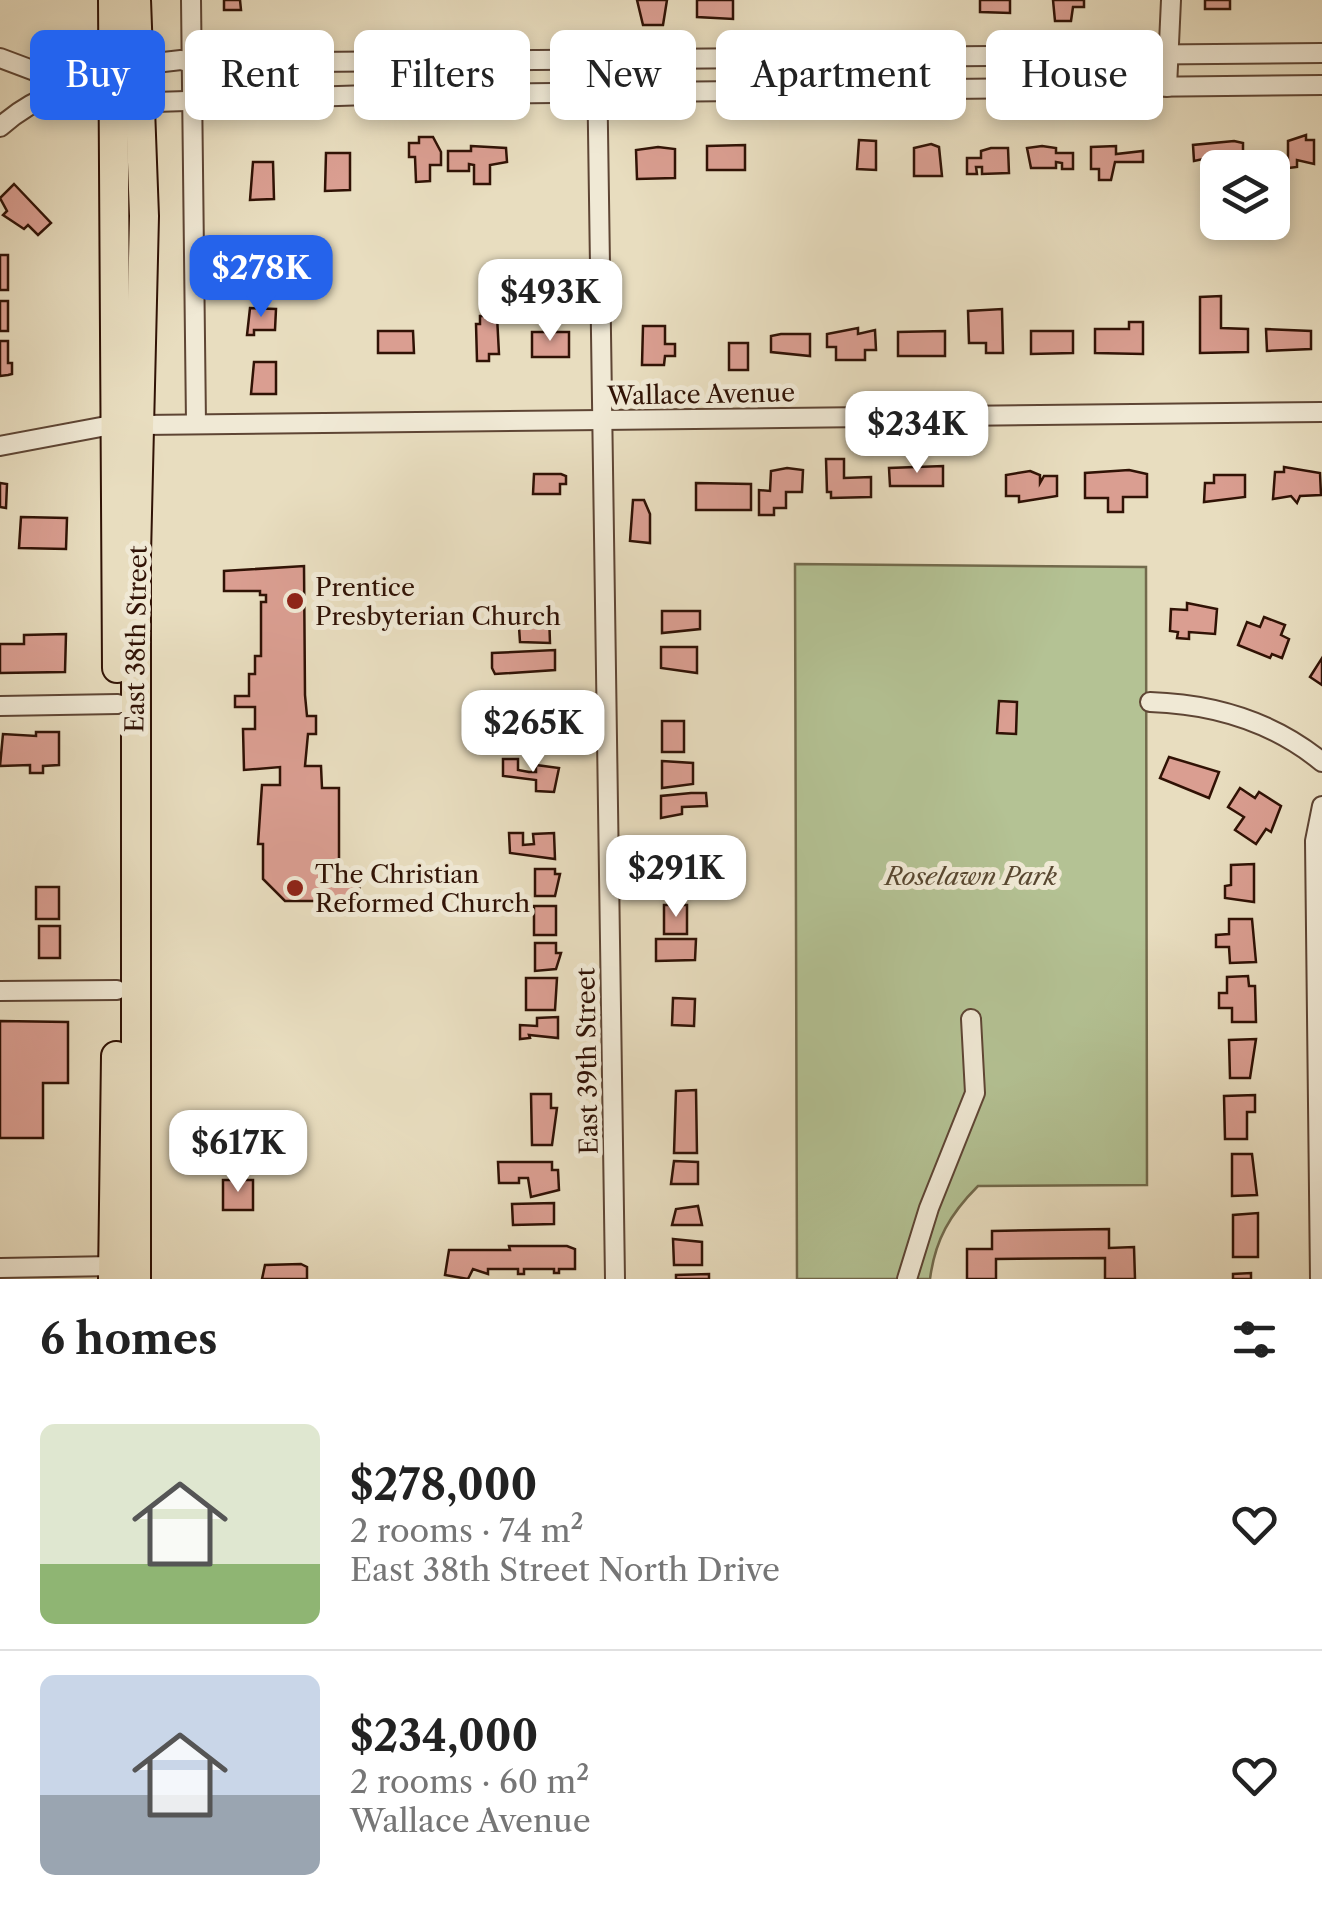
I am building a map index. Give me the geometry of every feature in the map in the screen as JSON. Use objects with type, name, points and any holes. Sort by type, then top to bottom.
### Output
[{"type":"main road","name":"East 38th Street","points":[[113,0],[120,30]]},
{"type":"main road","name":"East 38th Street","points":[[134,30],[136,0]]},
{"type":"main road","name":"East 38th Street","points":[[121,1275],[118,704],[129,424],[131,120]]},
{"type":"main road","name":"East 38th Street","points":[[121,1275],[136,575],[129,424]]},
{"type":"street","points":[[191,0],[191,30]]},
{"type":"street","points":[[1167,87],[1171,0]]},
{"type":"street","points":[[696,61],[1322,53]]},
{"type":"street","points":[[0,58],[30,70]]},
{"type":"street","points":[[334,63],[550,62]]},
{"type":"street","points":[[696,93],[1322,86]]},
{"type":"street","points":[[334,97],[550,94]]},
{"type":"street","points":[[0,127],[30,104]]},
{"type":"street","points":[[193,120],[196,423]]},
{"type":"street","name":"East 39th Street","points":[[598,120],[614,1279]]},
{"type":"street","name":"Wallace Avenue","points":[[0,446],[129,424],[1322,412]]},
{"type":"street","points":[[1150,702],[1197,705],[1239,716],[1284,735],[1322,762]]},
{"type":"street","points":[[0,706],[118,704]]},
{"type":"street","points":[[1320,1279],[1315,841],[1322,806]]},
{"type":"street","points":[[0,990],[117,990]]},
{"type":"street","points":[[907,1279],[976,1093],[971,1018]]},
{"type":"street","points":[[0,1268],[121,1275]]},
{"type":"green space","name":"Roselawn Park","points":[[795,564],[1146,567],[1147,1185],[978,1186],[945,1228],[930,1279],[797,1279]]},
{"type":"building","points":[[224,0],[240,0],[241,10],[224,10]]},
{"type":"building","points":[[637,0],[667,0],[663,25],[643,25]]},
{"type":"building","points":[[697,0],[733,0],[733,19],[697,17]]},
{"type":"building","points":[[980,0],[1010,0],[1010,13],[980,12]]},
{"type":"building","points":[[1053,0],[1084,0],[1084,7],[1073,7],[1071,21],[1055,21]]},
{"type":"building","points":[[1205,0],[1230,0],[1230,9],[1205,9]]},
{"type":"building","points":[[1306,135],[1306,140],[1314,140],[1314,164],[1297,160],[1297,167],[1290,168],[1288,141]]},
{"type":"building","points":[[419,137],[433,137],[441,152],[441,165],[430,165],[430,181],[416,182],[415,157],[409,157],[409,143],[419,143]]},
{"type":"building","points":[[859,140],[876,141],[876,170],[857,169]]},
{"type":"building","points":[[1234,141],[1243,143],[1243,150],[1200,150],[1200,160],[1194,161],[1193,145]]},
{"type":"building","points":[[931,144],[939,147],[942,176],[914,176],[914,148]]},
{"type":"building","points":[[745,145],[745,170],[707,170],[707,146]]},
{"type":"building","points":[[471,146],[506,148],[507,162],[490,165],[490,184],[474,184],[474,165],[469,164],[469,171],[448,171],[448,151],[471,151]]},
{"type":"building","points":[[1116,146],[1116,154],[1143,151],[1143,162],[1115,162],[1111,180],[1099,180],[1099,169],[1091,169],[1091,147]]},
{"type":"building","points":[[991,148],[1008,148],[1009,173],[982,174],[982,167],[976,167],[977,174],[967,174],[967,158],[981,158],[981,151]]},
{"type":"building","points":[[1027,148],[1056,148],[1056,153],[1073,153],[1073,169],[1062,169],[1062,163],[1056,162],[1056,168],[1031,168]]},
{"type":"building","points":[[675,149],[675,178],[637,179],[636,150]]},
{"type":"building","points":[[326,153],[350,153],[350,190],[325,191]]},
{"type":"building","points":[[253,162],[273,162],[274,199],[250,200]]},
{"type":"building","points":[[14,184],[51,223],[38,235],[28,225],[24,229],[3,215],[7,211],[0,198]]},
{"type":"building","points":[[0,255],[8,255],[8,290],[0,290]]},
{"type":"building","points":[[1221,296],[1221,328],[1248,329],[1248,352],[1200,353],[1200,297]]},
{"type":"building","points":[[0,301],[8,301],[8,331],[0,331]]},
{"type":"building","points":[[250,308],[276,309],[275,330],[254,330],[254,335],[247,335]]},
{"type":"building","points":[[1002,309],[1003,353],[986,353],[986,343],[969,343],[968,311]]},
{"type":"building","points":[[480,316],[497,316],[499,354],[489,354],[489,361],[477,361],[476,324],[480,324]]},
{"type":"building","points":[[1129,322],[1143,322],[1143,354],[1095,353],[1095,329],[1129,329]]},
{"type":"building","points":[[643,326],[665,326],[665,344],[675,344],[675,356],[665,356],[664,365],[642,365]]},
{"type":"building","points":[[858,328],[858,334],[875,330],[876,350],[865,350],[865,360],[836,360],[836,347],[827,347],[827,334]]},
{"type":"building","points":[[1266,329],[1311,331],[1311,349],[1267,351]]},
{"type":"building","points":[[378,331],[413,331],[414,353],[378,353]]},
{"type":"building","points":[[945,331],[945,356],[898,356],[898,332]]},
{"type":"building","points":[[1031,331],[1073,331],[1073,353],[1031,354]]},
{"type":"building","points":[[532,332],[569,332],[569,357],[532,357]]},
{"type":"building","points":[[810,334],[810,356],[771,352],[771,336]]},
{"type":"building","points":[[0,341],[8,341],[12,374],[0,376]]},
{"type":"building","points":[[729,343],[748,343],[748,370],[729,370]]},
{"type":"building","points":[[254,362],[276,362],[276,394],[251,394]]},
{"type":"building","points":[[826,459],[844,459],[844,478],[871,477],[871,497],[831,498],[831,492],[827,492]]},
{"type":"building","points":[[943,466],[943,486],[890,486],[889,468]]},
{"type":"building","points":[[1284,467],[1320,473],[1321,495],[1300,496],[1297,503],[1291,496],[1273,499],[1275,472],[1284,472]]},
{"type":"building","points":[[803,470],[802,492],[786,492],[786,508],[774,508],[774,515],[759,515],[759,490],[770,491],[771,471]]},
{"type":"building","points":[[1129,470],[1147,474],[1147,497],[1123,497],[1123,512],[1108,512],[1108,498],[1085,498],[1085,473]]},
{"type":"building","points":[[1030,471],[1040,475],[1040,483],[1044,476],[1057,476],[1057,496],[1019,502],[1019,496],[1006,496],[1006,475]]},
{"type":"building","points":[[534,474],[561,474],[566,476],[566,484],[560,484],[560,494],[533,494]]},
{"type":"building","points":[[1214,475],[1245,475],[1245,497],[1204,502],[1205,483],[1214,483]]},
{"type":"building","points":[[0,483],[7,484],[6,508],[0,507]]},
{"type":"building","points":[[696,483],[751,484],[751,510],[696,510]]},
{"type":"building","points":[[633,500],[644,500],[650,514],[650,543],[630,541]]},
{"type":"building","points":[[21,517],[67,518],[66,549],[19,548]]},
{"type":"building","points":[[304,566],[305,695],[307,716],[316,716],[316,734],[308,734],[305,766],[321,766],[322,788],[339,788],[339,869],[359,869],[360,901],[285,901],[263,879],[263,844],[258,844],[262,785],[280,785],[280,767],[244,770],[243,729],[255,729],[255,707],[235,707],[235,696],[249,696],[249,674],[255,674],[255,656],[261,656],[261,602],[266,602],[266,595],[260,595],[260,591],[224,591],[224,571]]},
{"type":"building","points":[[1187,603],[1217,609],[1215,634],[1189,632],[1189,639],[1177,638],[1178,632],[1170,631],[1171,609],[1187,610]]},
{"type":"building","points":[[662,611],[700,611],[700,629],[662,633]]},
{"type":"building","points":[[549,614],[550,643],[520,642],[519,627],[526,626],[526,616]]},
{"type":"building","points":[[1264,617],[1285,625],[1281,635],[1289,639],[1282,658],[1272,654],[1270,658],[1238,645],[1247,622],[1260,627]]},
{"type":"building","points":[[66,634],[65,672],[0,673],[0,644],[24,644],[24,635]]},
{"type":"building","points":[[661,647],[697,647],[697,673],[661,668]]},
{"type":"building","points":[[555,650],[555,670],[495,674],[492,668],[492,653]]},
{"type":"building","points":[[1322,658],[1322,685],[1310,677]]},
{"type":"building","points":[[999,701],[1017,702],[1016,734],[997,733]]},
{"type":"building","points":[[536,720],[558,724],[554,753],[529,753],[529,737],[517,737],[517,722],[536,724]]},
{"type":"building","points":[[662,721],[684,721],[684,752],[662,752]]},
{"type":"building","points":[[36,732],[59,732],[59,765],[43,766],[43,773],[30,773],[30,765],[0,766],[3,734],[36,736]]},
{"type":"building","points":[[1169,757],[1219,772],[1209,798],[1160,778]]},
{"type":"building","points":[[503,759],[518,759],[518,770],[529,772],[536,772],[536,765],[559,768],[554,792],[536,791],[536,780],[503,776]]},
{"type":"building","points":[[662,761],[693,763],[693,784],[662,788]]},
{"type":"building","points":[[1240,788],[1255,798],[1259,792],[1281,806],[1271,832],[1266,829],[1256,844],[1235,830],[1244,817],[1228,807]]},
{"type":"building","points":[[706,793],[707,806],[682,807],[682,814],[661,818],[661,796]]},
{"type":"building","points":[[509,833],[523,833],[523,845],[534,844],[533,834],[554,833],[555,859],[510,853]]},
{"type":"building","points":[[687,849],[687,862],[694,862],[694,851],[710,851],[707,880],[665,884],[664,850]]},
{"type":"building","points":[[1254,864],[1254,902],[1225,898],[1225,886],[1231,885],[1231,865]]},
{"type":"building","points":[[535,869],[555,869],[555,874],[560,874],[555,896],[535,896]]},
{"type":"building","points":[[36,887],[59,887],[59,919],[36,919]]},
{"type":"building","points":[[664,905],[687,905],[687,934],[664,934]]},
{"type":"building","points":[[534,906],[556,906],[556,935],[534,935]]},
{"type":"building","points":[[1229,919],[1252,919],[1256,962],[1230,963],[1229,947],[1216,947],[1216,935],[1229,934]]},
{"type":"building","points":[[39,926],[60,926],[60,958],[39,958]]},
{"type":"building","points":[[656,939],[696,939],[695,960],[656,961]]},
{"type":"building","points":[[535,943],[556,943],[556,953],[561,953],[556,969],[535,971]]},
{"type":"building","points":[[1248,976],[1249,986],[1255,986],[1256,1022],[1232,1022],[1232,1008],[1219,1008],[1219,993],[1227,993],[1227,977]]},
{"type":"building","points":[[526,978],[557,978],[555,1010],[526,1010]]},
{"type":"building","points":[[673,998],[695,999],[694,1026],[672,1025]]},
{"type":"building","points":[[558,1017],[558,1038],[529,1035],[530,1038],[520,1039],[520,1025],[537,1026],[537,1018]]},
{"type":"building","points":[[0,1021],[68,1022],[68,1083],[43,1083],[43,1138],[0,1138]]},
{"type":"building","points":[[1256,1039],[1250,1078],[1230,1078],[1229,1040]]},
{"type":"building","points":[[696,1090],[697,1153],[674,1153],[676,1091]]},
{"type":"building","points":[[531,1094],[551,1094],[551,1108],[557,1108],[552,1145],[532,1145]]},
{"type":"building","points":[[1255,1095],[1255,1112],[1247,1112],[1247,1139],[1225,1139],[1224,1096]]},
{"type":"building","points":[[197,1119],[237,1120],[237,1137],[197,1137]]},
{"type":"building","points":[[1232,1154],[1252,1154],[1257,1195],[1232,1196]]},
{"type":"building","points":[[674,1161],[698,1162],[698,1184],[671,1184]]},
{"type":"building","points":[[498,1162],[552,1162],[552,1170],[558,1170],[559,1190],[531,1197],[528,1178],[519,1178],[519,1183],[499,1183]]},
{"type":"building","points":[[223,1180],[253,1180],[253,1210],[223,1210]]},
{"type":"building","points":[[554,1203],[554,1224],[513,1225],[512,1204]]},
{"type":"building","points":[[698,1206],[702,1225],[672,1225],[676,1209]]},
{"type":"building","points":[[1258,1213],[1258,1257],[1233,1257],[1233,1215]]},
{"type":"building","points":[[1109,1229],[1109,1248],[1134,1247],[1135,1279],[1105,1279],[1105,1258],[996,1259],[996,1279],[967,1279],[967,1249],[992,1249],[992,1231]]},
{"type":"building","points":[[673,1239],[702,1242],[702,1265],[674,1265]]},
{"type":"building","points":[[509,1246],[567,1246],[575,1249],[575,1269],[554,1273],[554,1269],[524,1269],[524,1274],[518,1274],[518,1269],[488,1269],[488,1274],[473,1269],[468,1279],[445,1275],[449,1250],[510,1250]]},
{"type":"building","points":[[265,1265],[307,1267],[307,1279],[262,1279]]},
{"type":"building","points":[[1251,1273],[1251,1279],[1233,1279],[1233,1274]]},
{"type":"building","points":[[709,1274],[709,1279],[676,1279],[676,1275]]},
{"type":"place","name":"Prentice Presbyterian Church","points":[[295,601]]},
{"type":"place","name":"The Christian Reformed Church","points":[[295,888]]}]
